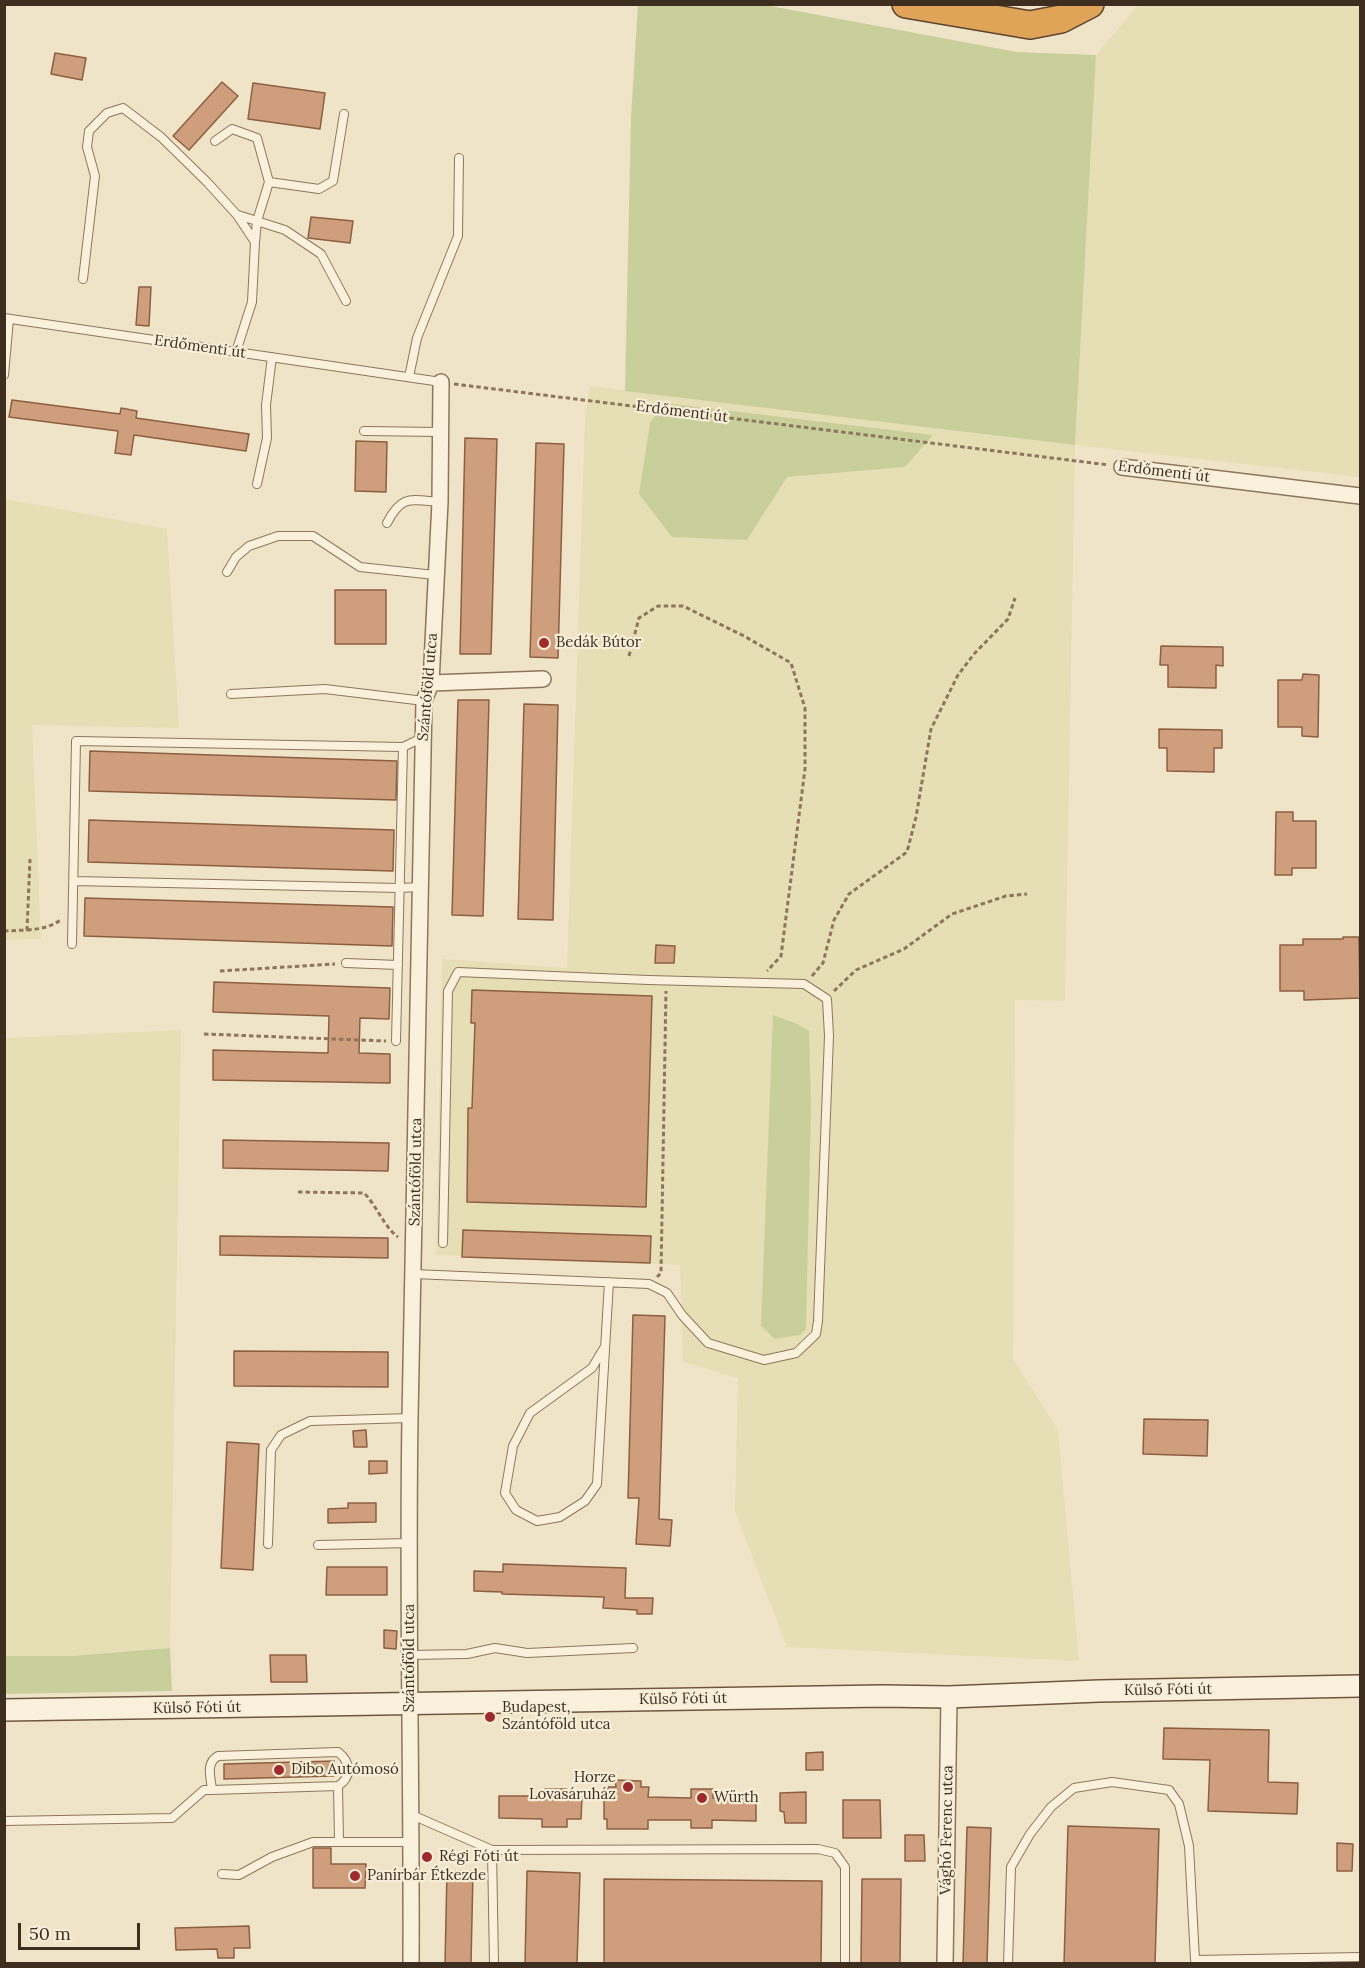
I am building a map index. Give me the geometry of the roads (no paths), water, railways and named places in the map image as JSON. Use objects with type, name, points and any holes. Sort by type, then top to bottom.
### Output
[{"type":"highway","points":[[906,4],[1030,25],[1061,19],[1090,4]]},
{"type":"main road","name":"Külső Fóti út","points":[[4,1710],[882,1696],[949,1697],[1099,1691],[1360,1686]]},
{"type":"street","name":"Szántóföld utca","points":[[411,1964],[410,1418],[424,701],[431,683],[440,502],[441,382]]},
{"type":"street","name":"Erdőmenti út","points":[[1122,467],[1360,496]]},
{"type":"street","points":[[431,683],[543,679]]},
{"type":"street","name":"Vághó Ferenc utca","points":[[945,1964],[949,1697]]},
{"type":"lane","points":[[83,279],[95,176],[87,147],[89,131],[107,113],[123,108],[160,137],[237,215],[255,242]]},
{"type":"lane","points":[[269,182],[319,189],[333,181],[344,114]]},
{"type":"lane","points":[[215,141],[232,129],[257,138],[269,182],[257,221],[252,302],[237,352]]},
{"type":"lane","points":[[409,377],[417,338],[458,236],[459,158]]},
{"type":"lane","points":[[237,215],[285,230],[321,254],[346,301]]},
{"type":"lane","points":[[4,375],[7,318]]},
{"type":"lane","name":"Erdőmenti út","points":[[7,318],[441,382]]},
{"type":"lane","points":[[257,484],[267,438],[266,405],[272,357]]},
{"type":"lane","points":[[364,431],[440,432]]},
{"type":"lane","points":[[387,523],[395,508],[408,500],[440,502]]},
{"type":"lane","points":[[227,572],[236,557],[249,546],[278,536],[313,536],[360,567],[435,575]]},
{"type":"lane","points":[[231,694],[325,689],[424,701]]},
{"type":"lane","points":[[72,944],[76,741],[403,747],[424,737]]},
{"type":"lane","points":[[396,1041],[403,747]]},
{"type":"lane","points":[[74,881],[421,887]]},
{"type":"lane","points":[[346,963],[398,965]]},
{"type":"lane","points":[[414,1274],[649,1284],[667,1293],[682,1315],[708,1343],[764,1360],[796,1353],[816,1334],[829,1036],[827,999],[804,984],[458,972],[448,991],[443,1243]]},
{"type":"lane","points":[[604,1348],[592,1368],[530,1413],[513,1446],[505,1492],[516,1510],[537,1521],[561,1517],[585,1501],[597,1484],[609,1282]]},
{"type":"lane","points":[[268,1544],[271,1450],[281,1435],[310,1421],[410,1418]]},
{"type":"lane","points":[[318,1545],[410,1544]]},
{"type":"lane","points":[[410,1655],[467,1654],[495,1648],[527,1653],[633,1647]]},
{"type":"lane","points":[[4,1821],[172,1818],[204,1790],[212,1790],[338,1786],[344,1782],[349,1766],[338,1752],[218,1756],[212,1759],[209,1766],[212,1790]]},
{"type":"lane","points":[[1008,1964],[1011,1867],[1025,1842],[1051,1807],[1074,1788],[1112,1782],[1169,1790],[1179,1804],[1189,1846],[1196,1962],[1360,1957]]},
{"type":"lane","points":[[338,1786],[339,1842]]},
{"type":"lane","points":[[412,1815],[492,1850],[818,1849],[834,1853],[846,1867],[845,1964]]},
{"type":"lane","points":[[222,1874],[239,1875],[272,1857],[313,1842],[412,1842]]},
{"type":"lane","points":[[492,1850],[494,1964]]},
{"type":"place","name":"Bedák Bútor","points":[[544,643]]},
{"type":"place","name":"Budapest, Szántóföld utca","points":[[490,1717]]},
{"type":"place","name":"Dibo Autómosó","points":[[279,1770]]},
{"type":"place","name":"Horze Lovasáruház","points":[[628,1787]]},
{"type":"place","name":"Würth","points":[[702,1798]]},
{"type":"place","name":"Régi Fóti út","points":[[427,1857]]},
{"type":"place","name":"Panírbár Étkezde","points":[[355,1876]]}]
